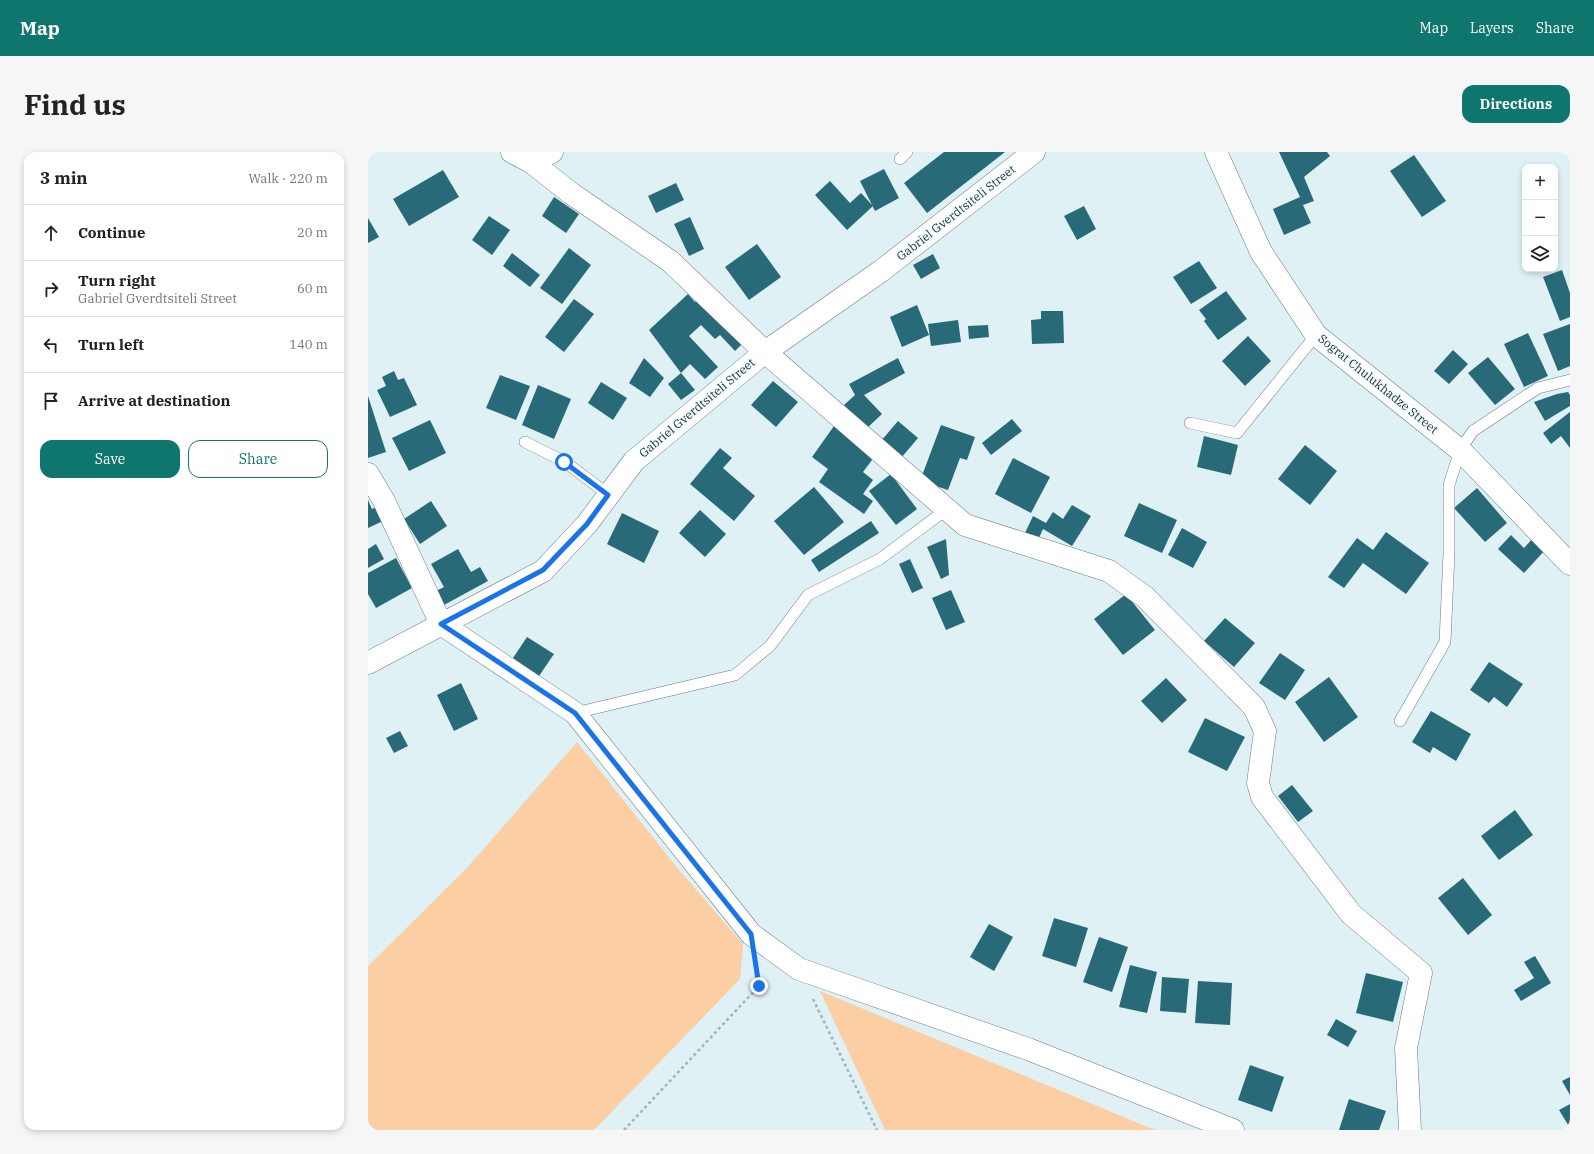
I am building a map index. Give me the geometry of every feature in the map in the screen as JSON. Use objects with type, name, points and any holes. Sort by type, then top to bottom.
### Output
[{"type":"street","points":[[522,157],[552,152]]},
{"type":"street","name":"Gabriel Gverdtsiteli Street","points":[[368,663],[543,570],[587,524],[634,461],[765,352],[882,271],[1034,152]]},
{"type":"street","name":"Sograt Chulukhadze Street","points":[[1216,152],[1261,252],[1316,335],[1460,450],[1570,564]]},
{"type":"street","points":[[522,157],[572,194],[670,261],[765,352],[965,525],[1109,571],[1146,597],[1254,706],[1265,731],[1258,782],[1262,796],[1351,914],[1420,973],[1406,1048],[1410,1130]]},
{"type":"street","points":[[368,474],[384,501],[441,624],[575,713],[751,934],[799,969],[1028,1048],[1233,1130]]},
{"type":"lane","points":[[1190,424],[1237,433],[1316,335]]},
{"type":"lane","points":[[1400,722],[1444,642],[1449,553],[1449,485],[1460,450],[1473,431],[1538,388],[1570,380]]},
{"type":"lane","points":[[525,442],[564,462],[608,495]]},
{"type":"lane","points":[[575,713],[735,675],[770,646],[808,595],[880,559],[947,509]]},
{"type":"path","points":[[624,1130],[759,986],[751,934]]},
{"type":"path","points":[[799,969],[877,1130]]},
{"type":"shaded area","points":[[577,742],[679,870],[743,944],[740,979],[594,1130],[368,1130],[368,966],[466,869]]},
{"type":"shaded area","points":[[820,991],[1150,1128],[1157,1130],[885,1130]]},
{"type":"building","points":[[944,152],[1005,152],[927,213],[904,183]]},
{"type":"building","points":[[1279,152],[1327,152],[1330,156],[1304,177],[1314,201],[1303,205],[1311,223],[1284,235],[1273,209],[1300,197]]},
{"type":"building","points":[[1414,155],[1446,201],[1422,217],[1390,171]]},
{"type":"building","points":[[884,169],[899,198],[875,211],[860,181]]},
{"type":"building","points":[[443,170],[459,197],[409,226],[393,199]]},
{"type":"building","points":[[830,181],[850,203],[861,193],[873,206],[847,230],[815,195]]},
{"type":"building","points":[[676,183],[684,200],[656,213],[648,196]]},
{"type":"building","points":[[554,197],[579,214],[566,233],[542,216]]},
{"type":"building","points":[[1084,206],[1096,229],[1077,240],[1064,216]]},
{"type":"building","points":[[489,216],[510,230],[492,255],[472,240]]},
{"type":"building","points":[[690,217],[704,249],[689,256],[674,224]]},
{"type":"building","points":[[368,218],[379,237],[368,243]]},
{"type":"building","points":[[757,244],[781,277],[749,300],[725,267]]},
{"type":"building","points":[[569,248],[591,265],[562,304],[540,288]]},
{"type":"building","points":[[512,253],[540,275],[530,287],[503,266]]},
{"type":"building","points":[[933,254],[940,268],[921,279],[913,265]]},
{"type":"building","points":[[1199,261],[1217,288],[1191,304],[1173,277]]},
{"type":"building","points":[[1562,270],[1570,293],[1570,317],[1560,321],[1543,277]]},
{"type":"building","points":[[1226,291],[1247,319],[1218,340],[1204,321],[1206,319],[1199,310]]},
{"type":"building","points":[[688,294],[695,302],[700,298],[742,344],[735,351],[720,335],[715,339],[701,325],[689,336],[718,367],[705,379],[690,364],[681,373],[649,330]]},
{"type":"building","points":[[574,299],[594,314],[564,352],[545,337]]},
{"type":"building","points":[[917,305],[929,335],[902,347],[890,317]]},
{"type":"building","points":[[1041,311],[1063,311],[1064,343],[1032,344],[1031,320],[1041,319]]},
{"type":"building","points":[[958,320],[961,342],[931,346],[928,324]]},
{"type":"building","points":[[1570,324],[1570,366],[1558,371],[1543,334]]},
{"type":"building","points":[[988,325],[989,337],[969,339],[968,326]]},
{"type":"building","points":[[1528,333],[1548,376],[1524,387],[1504,344]]},
{"type":"building","points":[[1248,336],[1271,361],[1245,386],[1222,361]]},
{"type":"building","points":[[1453,350],[1468,364],[1449,384],[1434,371]]},
{"type":"building","points":[[1488,357],[1515,389],[1495,405],[1468,373]]},
{"type":"building","points":[[644,358],[664,378],[650,397],[629,383]]},
{"type":"building","points":[[898,358],[905,373],[864,395],[882,414],[866,429],[844,405],[855,395],[849,384]]},
{"type":"building","points":[[394,371],[398,380],[404,378],[417,405],[390,417],[377,390],[386,386],[382,377]]},
{"type":"building","points":[[681,373],[695,390],[681,400],[668,384]]},
{"type":"building","points":[[500,375],[530,386],[516,420],[486,408]]},
{"type":"building","points":[[773,381],[798,402],[776,427],[751,405]]},
{"type":"building","points":[[601,382],[627,398],[613,420],[588,403]]},
{"type":"building","points":[[538,385],[571,399],[554,439],[522,425]]},
{"type":"building","points":[[1568,392],[1570,395],[1570,406],[1545,421],[1534,402]]},
{"type":"building","points":[[368,396],[386,452],[368,458]]},
{"type":"building","points":[[1570,412],[1570,448],[1561,436],[1551,444],[1543,433]]},
{"type":"building","points":[[1012,419],[1022,431],[991,455],[982,443]]},
{"type":"building","points":[[430,420],[446,453],[409,471],[392,438]]},
{"type":"building","points":[[898,421],[918,438],[901,458],[881,441]]},
{"type":"building","points":[[941,425],[975,437],[967,460],[960,458],[948,490],[920,481]]},
{"type":"building","points":[[834,426],[875,456],[863,472],[873,480],[863,494],[873,501],[864,514],[819,482],[828,469],[812,457]]},
{"type":"building","points":[[1204,436],[1238,445],[1231,475],[1197,467]]},
{"type":"building","points":[[1305,445],[1337,471],[1310,505],[1278,479]]},
{"type":"building","points":[[720,448],[732,458],[723,468],[755,496],[734,521],[690,484]]},
{"type":"building","points":[[1013,458],[1050,477],[1031,513],[995,494]]},
{"type":"building","points":[[891,474],[917,509],[896,525],[869,491]]},
{"type":"building","points":[[814,487],[844,522],[804,555],[774,521]]},
{"type":"building","points":[[1477,488],[1507,523],[1485,542],[1454,508]]},
{"type":"building","points":[[368,500],[372,509],[376,507],[383,521],[368,528]]},
{"type":"building","points":[[431,501],[447,526],[420,544],[404,519]]},
{"type":"building","points":[[1139,503],[1177,520],[1162,553],[1124,536]]},
{"type":"building","points":[[1072,505],[1091,516],[1072,546],[1043,529],[1038,540],[1025,533],[1033,516],[1046,523],[1053,512],[1063,519]]},
{"type":"building","points":[[700,510],[726,534],[705,557],[679,533]]},
{"type":"building","points":[[622,513],[659,531],[644,563],[607,544]]},
{"type":"building","points":[[871,521],[879,533],[819,572],[811,560]]},
{"type":"building","points":[[1182,528],[1207,542],[1193,568],[1168,555]]},
{"type":"building","points":[[1386,532],[1429,563],[1406,594],[1363,563],[1344,588],[1328,577],[1357,538],[1373,550]]},
{"type":"building","points":[[1511,535],[1524,548],[1534,537],[1547,548],[1524,573],[1498,549]]},
{"type":"building","points":[[946,539],[949,575],[941,579],[927,547]]},
{"type":"building","points":[[376,544],[384,559],[368,568],[368,549]]},
{"type":"building","points":[[458,549],[471,572],[480,567],[488,581],[444,605],[436,591],[444,587],[431,564]]},
{"type":"building","points":[[396,558],[412,588],[376,608],[368,594],[368,573]]},
{"type":"building","points":[[910,559],[923,588],[912,593],[899,564]]},
{"type":"building","points":[[951,590],[965,622],[946,630],[932,598]]},
{"type":"building","points":[[1126,594],[1155,630],[1123,655],[1094,619]]},
{"type":"building","points":[[1225,618],[1255,643],[1234,667],[1204,641]]},
{"type":"building","points":[[527,637],[554,654],[539,676],[513,658]]},
{"type":"building","points":[[1280,653],[1305,670],[1285,700],[1259,683]]},
{"type":"building","points":[[1489,662],[1523,684],[1507,707],[1494,697],[1489,703],[1470,690]]},
{"type":"building","points":[[1329,677],[1358,717],[1324,742],[1295,702]]},
{"type":"building","points":[[1166,678],[1187,700],[1162,723],[1141,701]]},
{"type":"building","points":[[461,683],[478,719],[454,731],[437,695]]},
{"type":"building","points":[[1431,711],[1471,734],[1456,761],[1433,747],[1430,753],[1412,742]]},
{"type":"building","points":[[1205,718],[1245,737],[1227,771],[1188,752]]},
{"type":"building","points":[[400,731],[408,746],[394,753],[386,738]]},
{"type":"building","points":[[1292,785],[1313,811],[1298,822],[1278,796]]},
{"type":"building","points":[[1515,810],[1533,835],[1499,860],[1481,836]]},
{"type":"building","points":[[1463,878],[1492,915],[1468,935],[1438,898]]},
{"type":"building","points":[[1054,918],[1088,928],[1076,967],[1042,956]]},
{"type":"building","points":[[989,924],[1013,937],[994,971],[970,957]]},
{"type":"building","points":[[1099,937],[1128,947],[1112,992],[1083,982]]},
{"type":"building","points":[[1535,956],[1551,983],[1521,1001],[1514,990],[1534,978],[1524,962]]},
{"type":"building","points":[[1130,965],[1157,972],[1147,1013],[1119,1007]]},
{"type":"building","points":[[1366,973],[1403,982],[1393,1022],[1356,1013]]},
{"type":"building","points":[[1162,977],[1189,979],[1186,1013],[1160,1011]]},
{"type":"building","points":[[1198,981],[1232,983],[1230,1025],[1195,1023]]},
{"type":"building","points":[[1336,1019],[1357,1031],[1348,1047],[1327,1035]]},
{"type":"building","points":[[1250,1065],[1284,1077],[1272,1112],[1238,1100]]},
{"type":"building","points":[[1570,1077],[1570,1095],[1562,1081]]},
{"type":"building","points":[[1349,1099],[1386,1111],[1379,1130],[1339,1130]]},
{"type":"building","points":[[1570,1104],[1570,1128],[1559,1110]]},
{"type":"route","points":[[564,462],[608,495],[587,524],[543,570],[441,624],[575,713],[751,934],[759,986]]}]
